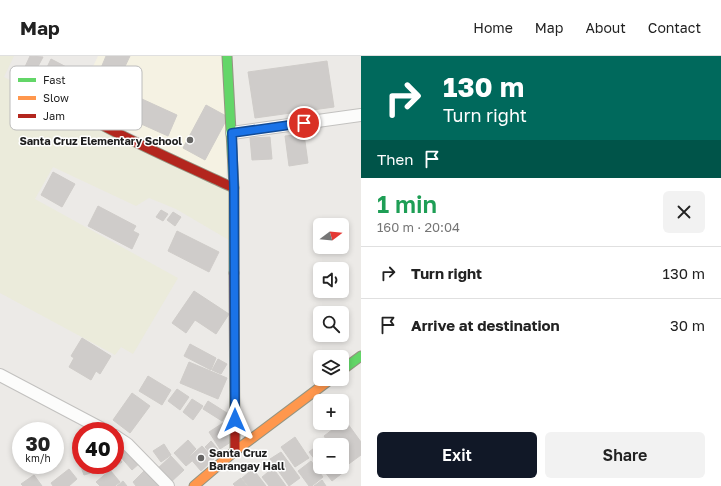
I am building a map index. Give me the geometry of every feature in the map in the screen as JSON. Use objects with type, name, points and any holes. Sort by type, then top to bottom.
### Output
[{"type":"street","points":[[228,56],[234,188],[236,451]]},
{"type":"street","points":[[232,133],[361,115]]},
{"type":"street","points":[[113,130],[234,188]]},
{"type":"street","points":[[349,365],[361,356]]},
{"type":"street","points":[[0,375],[89,422]]},
{"type":"street","points":[[194,486],[236,451],[322,386]]},
{"type":"street","points":[[124,443],[168,486]]},
{"type":"shaded area","name":"Santa Cruz Elementary School","points":[[98,56],[229,56],[226,181],[126,130],[142,130],[142,66],[93,66]]},
{"type":"green space","points":[[0,56],[14,56],[4,77],[10,80],[10,130],[109,130],[233,193],[239,246],[176,209],[149,198],[136,206],[53,167],[35,199],[178,278],[133,354],[121,347],[115,355],[0,293]]},
{"type":"building","points":[[30,56],[43,57],[38,66],[25,66]]},
{"type":"building","points":[[106,56],[130,56],[125,66],[102,66]]},
{"type":"building","points":[[51,59],[64,66],[48,66]]},
{"type":"building","points":[[327,61],[334,107],[255,118],[248,72]]},
{"type":"building","points":[[142,99],[177,115],[168,136],[142,124]]},
{"type":"building","points":[[206,105],[228,117],[205,160],[183,148]]},
{"type":"building","points":[[304,134],[308,163],[289,166],[285,136]]},
{"type":"building","points":[[270,137],[272,159],[252,160],[250,138]]},
{"type":"building","points":[[53,172],[75,184],[62,207],[41,195]]},
{"type":"building","points":[[98,206],[136,226],[133,231],[139,234],[132,249],[88,226]]},
{"type":"building","points":[[161,210],[168,214],[163,221],[156,217]]},
{"type":"building","points":[[173,212],[181,217],[175,226],[167,220]]},
{"type":"building","points":[[177,231],[219,252],[209,272],[168,251]]},
{"type":"building","points":[[194,291],[229,314],[216,334],[195,320],[186,333],[172,323]]},
{"type":"building","points":[[82,338],[111,356],[100,374],[96,371],[91,380],[69,367],[74,358],[71,356]]},
{"type":"building","points":[[190,344],[216,358],[211,370],[184,356]]},
{"type":"building","points":[[218,359],[227,364],[221,374],[212,370]]},
{"type":"building","points":[[189,362],[227,378],[218,399],[180,383]]},
{"type":"building","points":[[148,376],[171,390],[162,405],[139,391]]},
{"type":"building","points":[[177,389],[189,397],[180,410],[168,401]]},
{"type":"building","points":[[132,393],[150,406],[130,433],[124,428],[124,422],[116,422],[113,420]]},
{"type":"building","points":[[192,399],[203,406],[193,420],[183,412]]},
{"type":"building","points":[[208,401],[227,413],[222,421],[203,409]]},
{"type":"building","points":[[223,423],[234,440],[220,449],[209,432]]},
{"type":"building","points":[[349,426],[361,442],[361,455],[349,464],[349,438],[325,438],[324,436],[332,430],[349,430]]},
{"type":"building","points":[[295,437],[309,458],[295,467],[281,447]]},
{"type":"building","points":[[188,440],[196,449],[188,457],[192,461],[186,466],[174,453]]},
{"type":"building","points":[[211,441],[221,453],[214,458],[205,447]]},
{"type":"building","points":[[164,444],[171,455],[161,462],[153,451]]},
{"type":"building","name":"Santa Cruz Barangay Hall","points":[[202,446],[214,459],[201,471],[189,457]]},
{"type":"building","points":[[128,447],[141,462],[132,470],[124,461],[124,451]]},
{"type":"building","points":[[313,449],[313,457],[309,452]]},
{"type":"building","points":[[281,452],[300,478],[289,486],[270,459]]},
{"type":"building","points":[[171,456],[184,470],[170,483],[157,469]]},
{"type":"building","points":[[311,461],[313,464],[313,474],[321,474],[323,477],[312,486],[309,486],[298,471]]},
{"type":"building","points":[[273,468],[286,486],[269,486],[262,477]]},
{"type":"building","points":[[69,469],[77,479],[69,486],[53,486],[51,483]]},
{"type":"building","points":[[253,469],[266,486],[248,486],[242,478]]},
{"type":"building","points":[[145,470],[159,485],[136,486],[133,482]]},
{"type":"building","points":[[105,474],[113,474],[120,482],[115,486],[100,486],[96,482]]},
{"type":"building","points":[[326,474],[341,474],[332,481]]},
{"type":"building","points":[[34,475],[42,486],[23,486],[21,484]]},
{"type":"building","points":[[241,478],[247,486],[235,486],[233,484]]},
{"type":"building","points":[[322,480],[326,486],[314,486]]},
{"type":"building","points":[[123,481],[127,486],[117,486]]},
{"type":"traffic: fast","points":[[227,56],[234,188],[234,273]]},
{"type":"traffic: fast","points":[[349,365],[361,356]]},
{"type":"traffic: slow","points":[[194,486],[235,451],[322,386]]},
{"type":"traffic: jam","points":[[111,130],[234,188]]},
{"type":"traffic: jam","points":[[234,273],[235,451]]},
{"type":"place","name":"Santa Cruz Elementary School","points":[[190,140]]},
{"type":"place","name":"Santa Cruz Barangay Hall","points":[[201,458]]},
{"type":"route","points":[[235,420],[234,188],[232,133],[304,123]]}]
